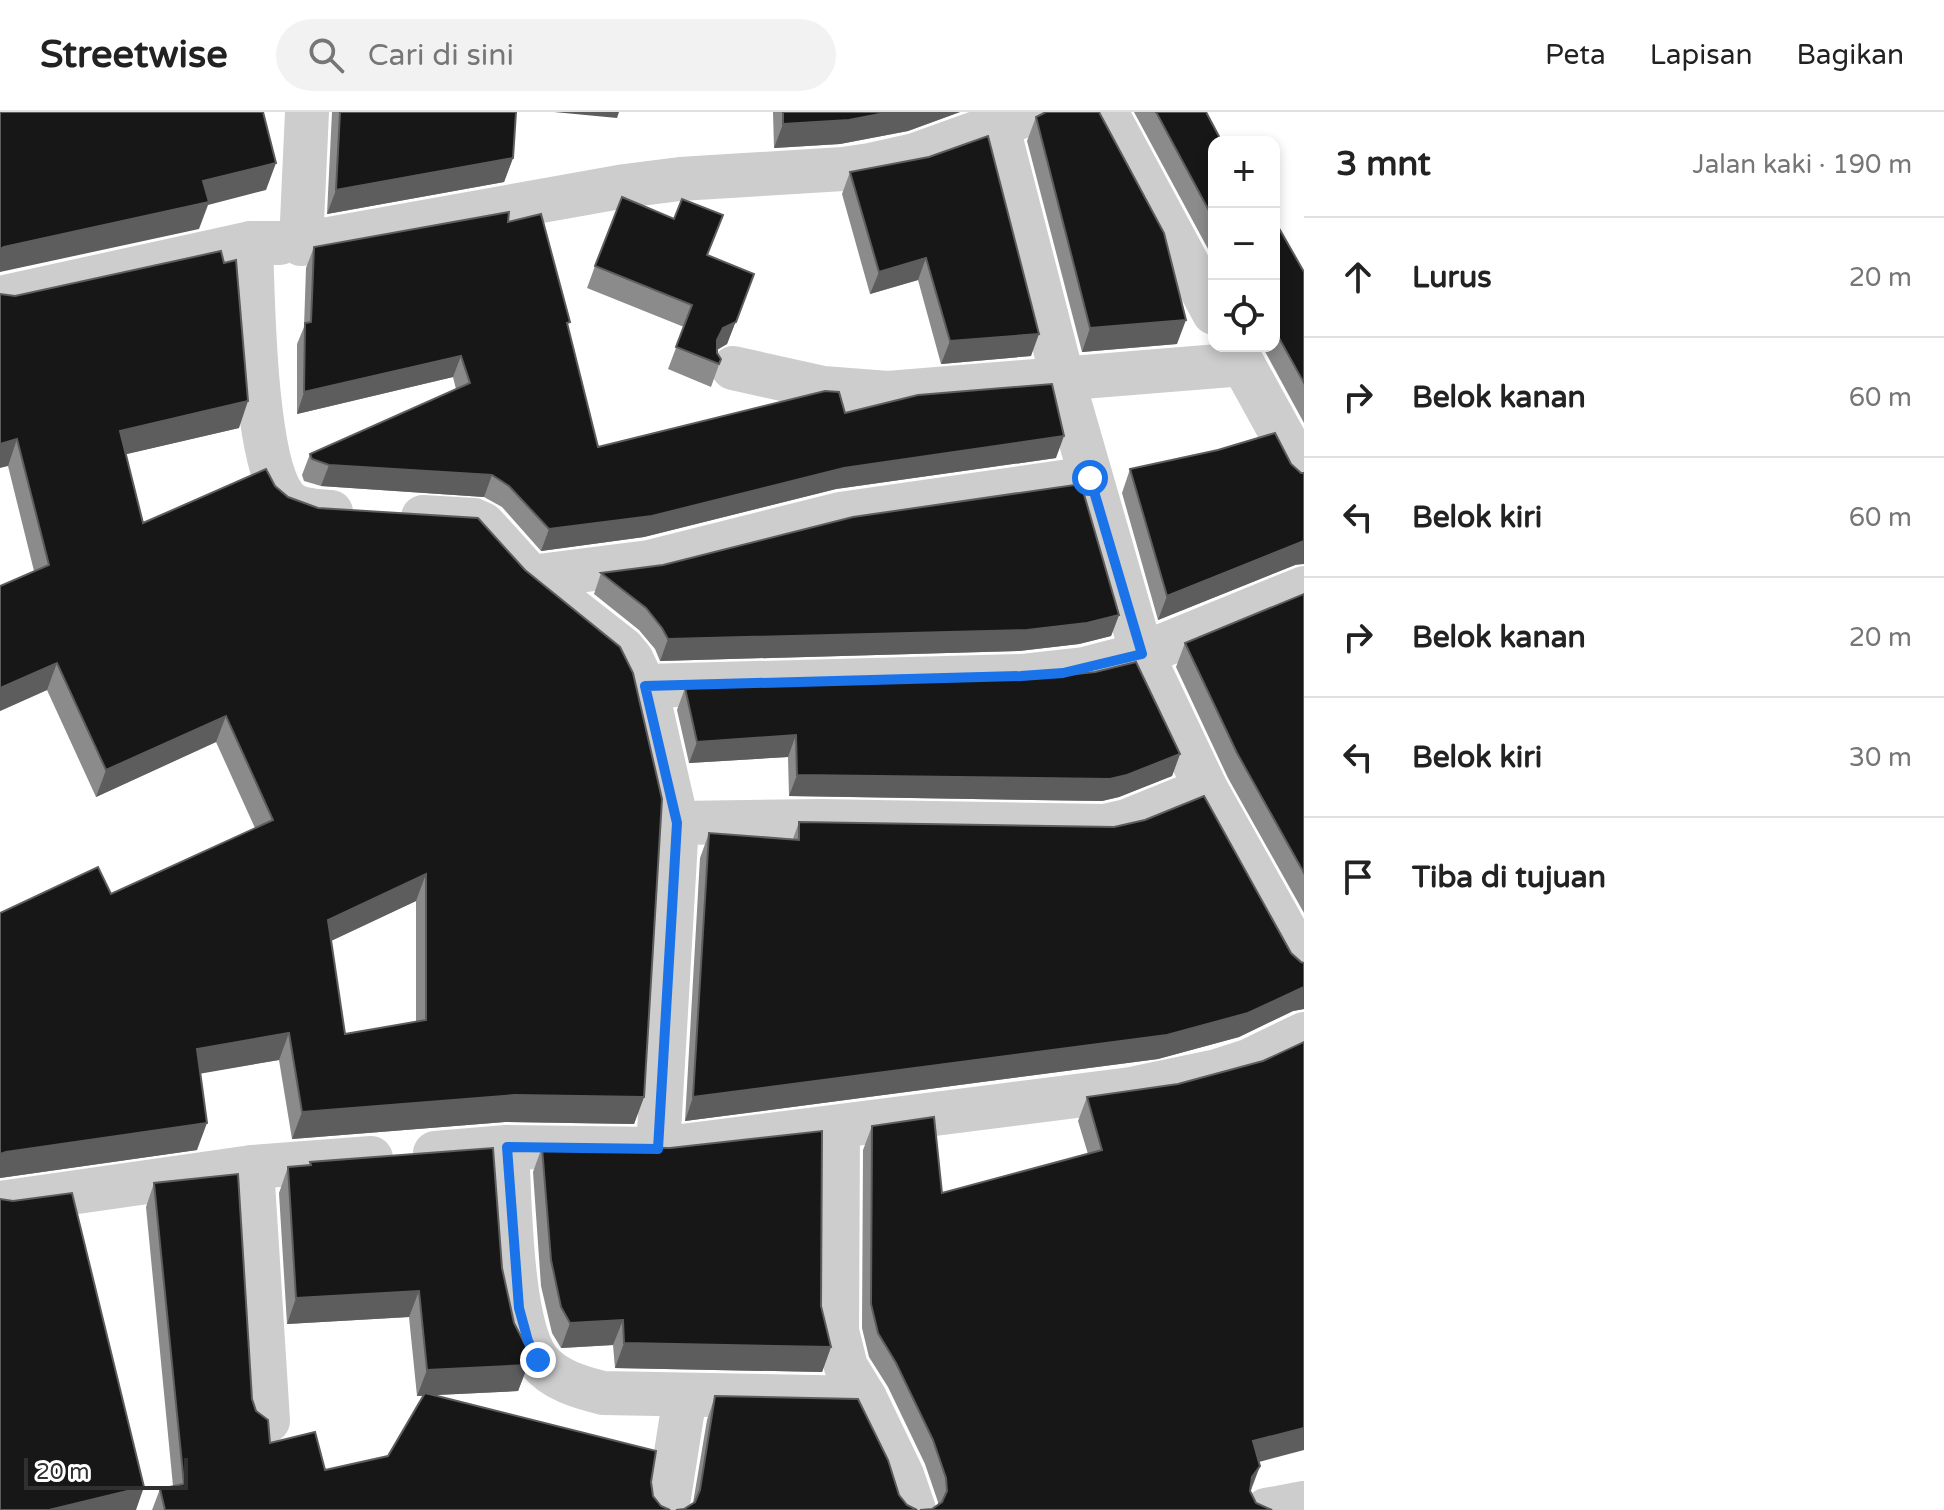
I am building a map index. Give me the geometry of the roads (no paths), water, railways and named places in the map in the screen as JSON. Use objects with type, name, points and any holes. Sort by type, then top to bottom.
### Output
[{"type":"street","points":[[301,244],[307,112]]},
{"type":"street","points":[[1106,112],[1208,302]]},
{"type":"street","points":[[0,298],[251,243],[301,244],[680,179],[870,165],[915,155],[1009,116],[1063,380],[1142,654],[1206,789],[1304,964]]},
{"type":"street","points":[[251,243],[255,345],[267,456],[287,501],[316,511],[474,520],[491,530],[531,577],[623,649],[645,686],[677,823],[658,1149]]},
{"type":"street","points":[[733,368],[823,388],[888,393],[1063,380],[1238,355],[1304,475]]},
{"type":"street","points":[[531,577],[649,562],[840,514],[1090,478]]},
{"type":"street","points":[[645,686],[1063,673],[1142,654],[1304,588]]},
{"type":"street","points":[[677,823],[819,821],[1105,826],[1127,821],[1206,789]]},
{"type":"street","points":[[0,1203],[252,1167],[507,1147],[658,1149],[838,1128],[1163,1084],[1248,1061],[1304,1034]]},
{"type":"street","points":[[838,1128],[837,1331],[846,1367],[865,1398],[902,1475],[914,1510]]},
{"type":"street","points":[[507,1147],[519,1308],[528,1341],[538,1360],[555,1376],[577,1387],[603,1393],[865,1398]]},
{"type":"street","points":[[252,1167],[268,1421]]},
{"type":"street","points":[[667,1510],[685,1396]]},
{"type":"street","points":[[1266,1510],[1304,1503]]}]
